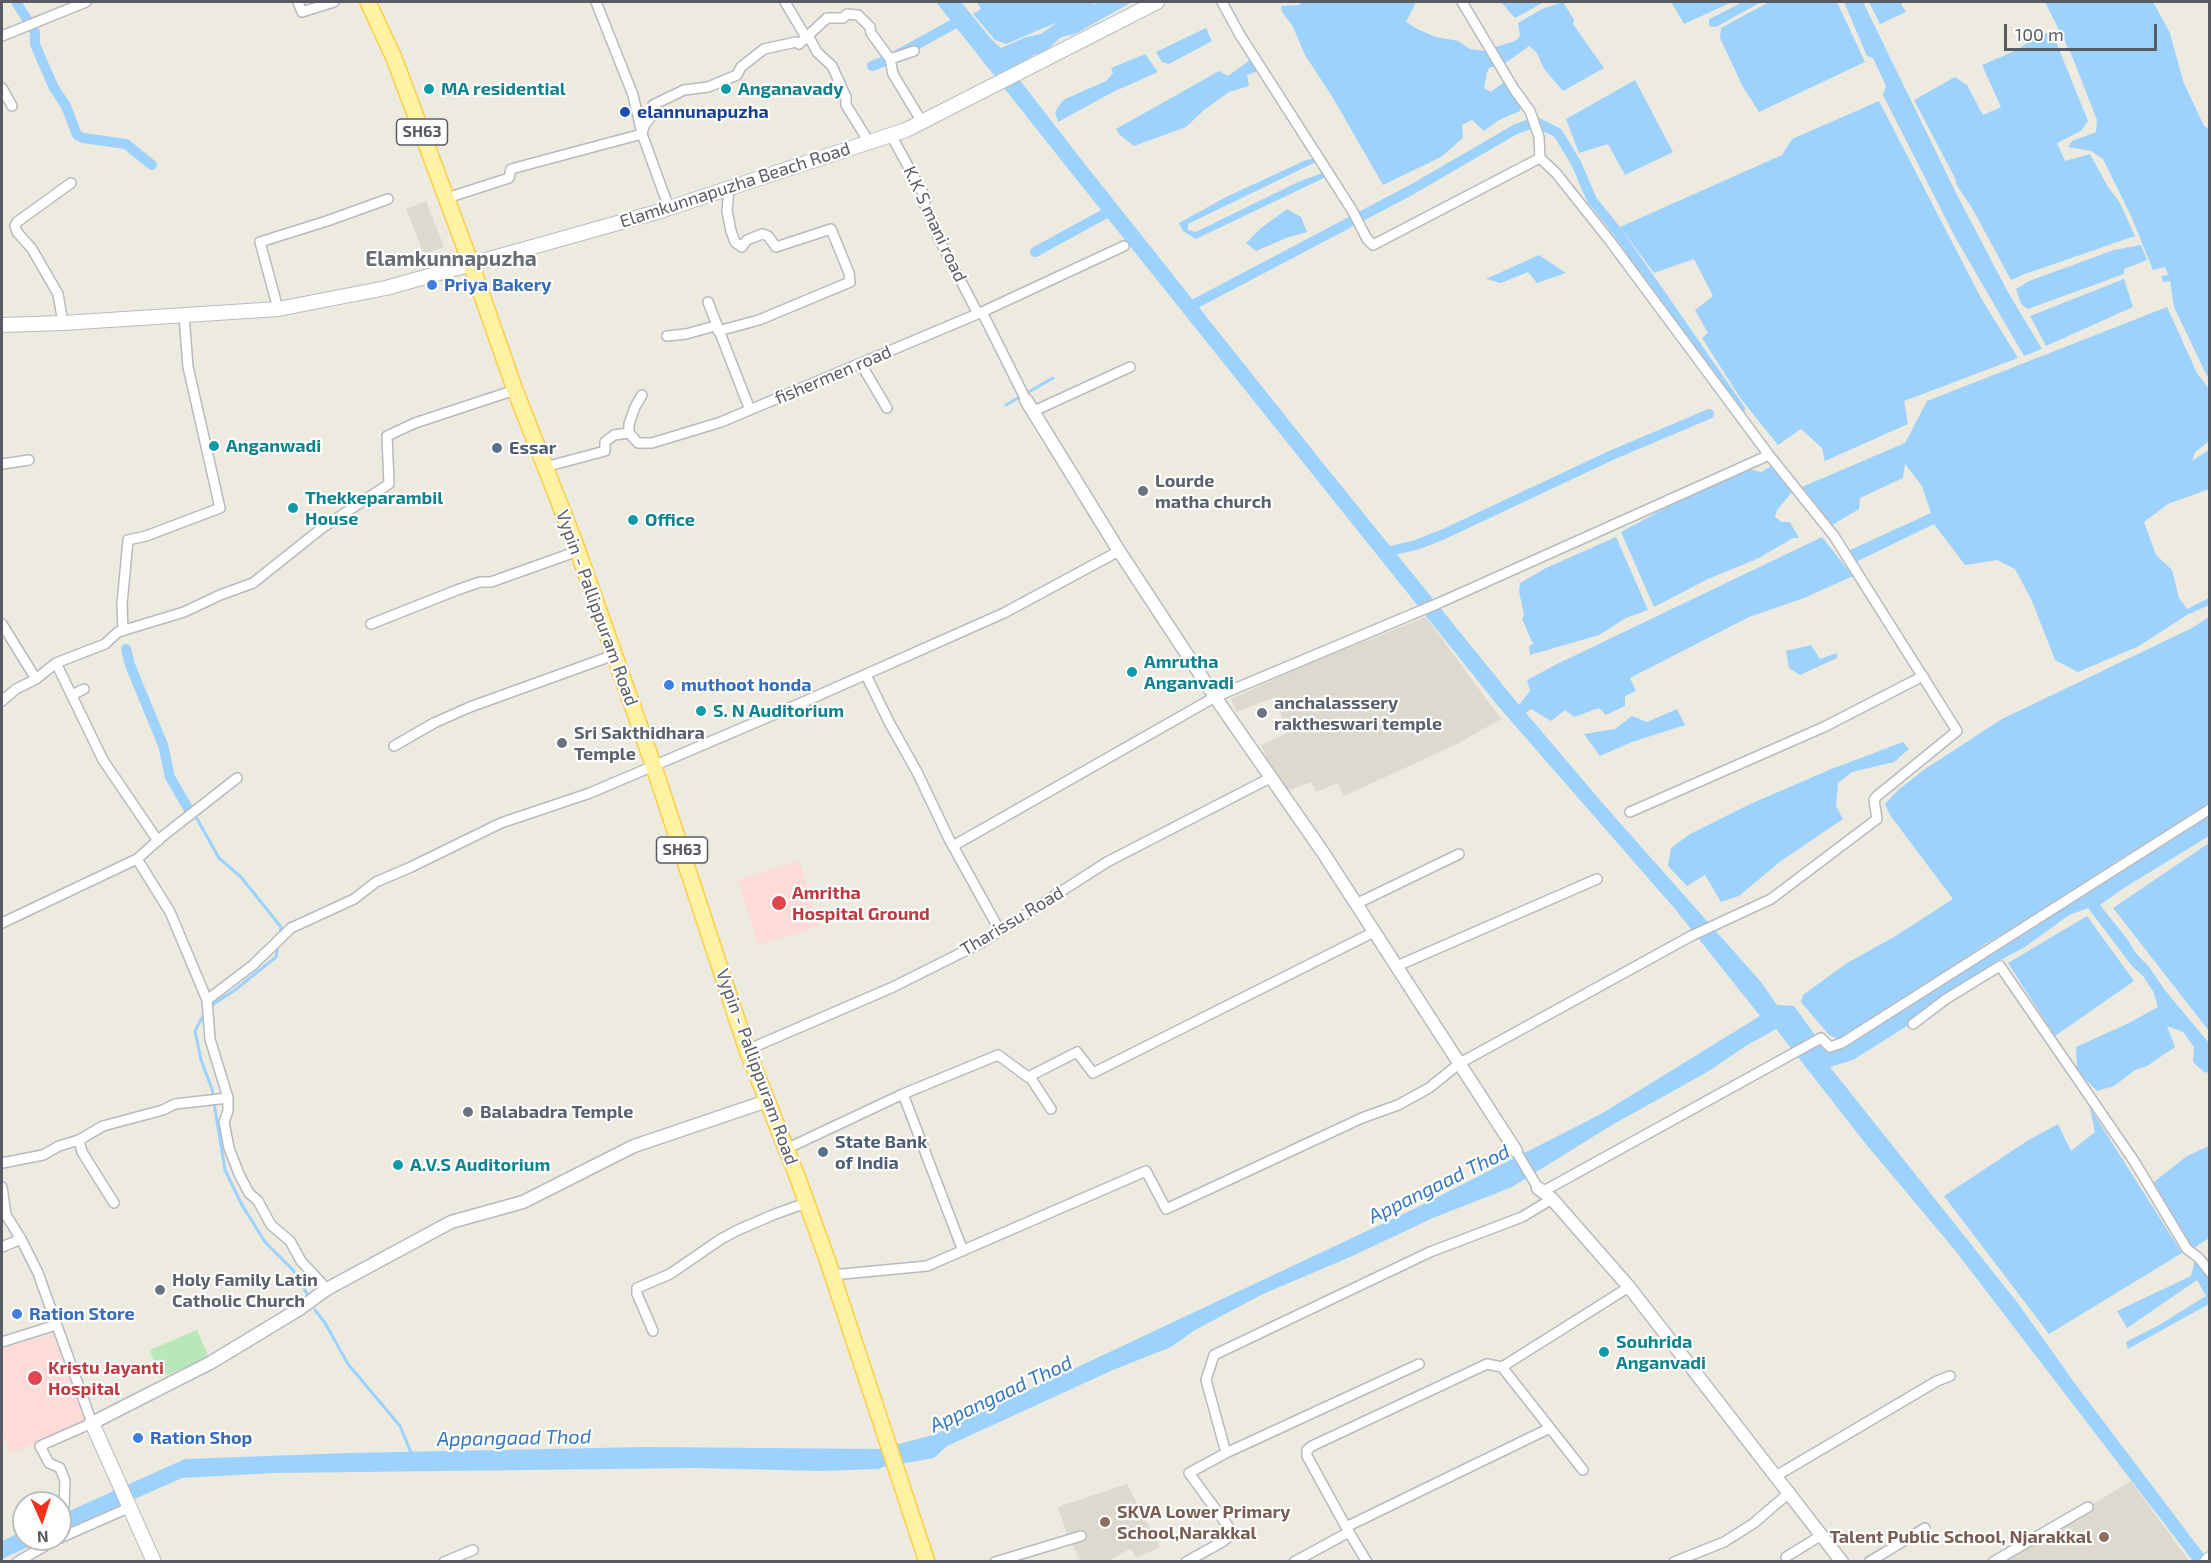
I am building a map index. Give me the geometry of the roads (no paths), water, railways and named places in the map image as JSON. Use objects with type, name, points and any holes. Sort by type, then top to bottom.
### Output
[{"type":"main road","name":"Vypin - Pallippuram Road","points":[[368,2],[394,58],[447,198],[515,390],[578,551],[654,767],[747,1050],[832,1275],[927,1562]]},
{"type":"main road","name":"Elamkunnapuzha Beach Road","points":[[2,325],[278,309],[386,288],[669,208],[891,135],[922,122],[1157,2]]},
{"type":"main road","points":[[92,1423],[154,1562]]},
{"type":"street","points":[[59,2],[65,11]]},
{"type":"street","points":[[2,36],[86,2]]},
{"type":"street","points":[[298,2],[302,12],[334,2]]},
{"type":"street","points":[[596,2],[633,95],[642,134],[669,208]]},
{"type":"street","points":[[785,2],[817,52],[832,66],[846,96],[846,105],[869,142]]},
{"type":"street","points":[[1222,2],[1373,245],[1540,158]]},
{"type":"street","points":[[832,1275],[927,1266],[1146,1171],[1166,1209],[1362,1118],[1398,1105],[1430,1088],[1460,1063],[1691,936],[1771,899],[1877,819],[1874,800],[1877,796],[1957,730],[1834,536],[1769,455],[1610,241],[1556,174],[1540,158],[1539,137],[1530,111],[1514,89],[1462,2]]},
{"type":"street","points":[[642,134],[644,126],[653,114],[653,105],[684,90],[720,83],[737,75],[741,68],[764,49],[796,42],[800,44],[826,18],[843,18],[847,14],[858,15],[870,27],[889,57],[893,74],[922,122]]},
{"type":"street","points":[[889,57],[914,51]]},
{"type":"street","points":[[2,88],[12,106]]},
{"type":"street","points":[[447,198],[509,178],[512,168],[642,134]]},
{"type":"street","name":"K.K S mani road","points":[[891,135],[926,199],[924,203],[938,237],[1023,395]]},
{"type":"street","points":[[63,323],[58,294],[32,249],[17,232],[15,226],[17,222],[71,183]]},
{"type":"street","points":[[667,336],[759,320],[850,282],[849,273],[831,230],[776,247],[768,236],[762,234],[747,240],[742,247],[735,242],[730,231],[727,211],[729,189]]},
{"type":"street","points":[[278,309],[260,242],[388,199]]},
{"type":"street","name":"fishermen road","points":[[629,433],[638,443],[652,443],[721,422],[980,313],[1124,246]]},
{"type":"street","points":[[708,302],[750,410]]},
{"type":"street","points":[[123,631],[122,604],[128,540],[146,536],[220,508],[188,367],[184,315]]},
{"type":"street","points":[[861,363],[887,408]]},
{"type":"street","points":[[1034,411],[1130,367]]},
{"type":"street","points":[[2,701],[16,688],[36,679],[56,663],[105,644],[118,632],[184,612],[256,581],[322,528],[389,484],[387,436],[415,423],[515,390]]},
{"type":"street","points":[[545,467],[605,451],[605,442],[614,435],[629,433],[629,424],[642,395]]},
{"type":"street","points":[[1023,395],[1119,551],[1215,697],[1322,851],[1544,1193],[1629,1287],[1842,1562]]},
{"type":"street","points":[[953,846],[1215,697],[1439,603],[1769,455]]},
{"type":"street","points":[[2,464],[29,460]]},
{"type":"street","points":[[371,624],[457,590],[480,582],[491,582],[578,551]]},
{"type":"street","points":[[207,1000],[253,965],[291,928],[354,899],[376,882],[501,822],[579,797],[654,767],[866,675],[1004,613],[1119,551]]},
{"type":"street","points":[[2,624],[36,679]]},
{"type":"street","points":[[393,746],[434,723],[470,707],[614,655]]},
{"type":"street","points":[[56,663],[103,760],[158,840]]},
{"type":"street","points":[[866,675],[953,846],[1000,931]]},
{"type":"street","points":[[1630,812],[1824,727],[1923,676]]},
{"type":"street","points":[[72,695],[84,689]]},
{"type":"street","points":[[2,923],[136,859],[237,778]]},
{"type":"street","name":"Tharissu Road","points":[[747,1050],[892,987],[981,943],[1107,862],[1270,778]]},
{"type":"street","points":[[1226,1452],[1206,1380],[1214,1355],[1430,1252],[1522,1217],[1544,1193],[1821,1038],[1830,1047],[1842,1043],[2210,809]]},
{"type":"street","points":[[1356,904],[1459,854]]},
{"type":"street","points":[[136,859],[170,912],[207,1000],[210,1039],[228,1111],[224,1122],[229,1148],[239,1174],[271,1225],[290,1241],[301,1261],[327,1289]]},
{"type":"street","points":[[1397,966],[1597,879]]},
{"type":"street","points":[[1028,1077],[1077,1052],[1093,1073],[1374,932]]},
{"type":"street","points":[[1913,1024],[1946,999],[2000,966],[2134,1161],[2187,1249],[2199,1258],[2210,1272]]},
{"type":"street","points":[[786,1149],[903,1094],[998,1055],[1030,1077],[1051,1109]]},
{"type":"street","points":[[903,1094],[963,1251]]},
{"type":"street","points":[[2,1163],[43,1155],[59,1146],[79,1140],[103,1126],[163,1110],[176,1104],[223,1098]]},
{"type":"street","points":[[65,1491],[65,1481],[60,1468],[49,1463],[40,1446],[92,1423],[210,1363],[302,1308],[327,1289],[451,1222],[523,1202],[634,1146],[767,1101]]},
{"type":"street","points":[[79,1140],[82,1152],[114,1203]]},
{"type":"street","points":[[2,1187],[6,1215],[38,1273],[92,1423]]},
{"type":"street","points":[[653,1331],[637,1294],[637,1288],[670,1274],[738,1230],[806,1203]]},
{"type":"street","points":[[2,1247],[21,1239]]},
{"type":"street","points":[[1367,1562],[1307,1456],[1307,1450],[1487,1364],[1502,1366],[1629,1287]]},
{"type":"street","points":[[2,1342],[56,1325]]},
{"type":"street","points":[[1186,1562],[1222,1542],[1233,1533],[1189,1473],[1226,1452],[1419,1364]]},
{"type":"street","points":[[1502,1366],[1583,1470]]},
{"type":"street","points":[[1776,1476],[1937,1381],[1950,1376]]},
{"type":"street","points":[[1294,1562],[1348,1529],[1550,1428]]},
{"type":"street","points":[[1674,1562],[1724,1542],[1754,1523],[1790,1492]]},
{"type":"street","points":[[72,1532],[126,1509],[128,1502]]},
{"type":"street","points":[[1993,1562],[2088,1507]]},
{"type":"street","points":[[1869,1562],[1925,1528]]},
{"type":"street","points":[[995,1562],[1081,1536]]},
{"type":"street","points":[[1785,1557],[1820,1536]]},
{"type":"street","points":[[444,1562],[473,1550]]},
{"type":"street","points":[[17,1562],[36,1551]]},
{"type":"water","points":[[936,2],[961,2],[1001,48],[1026,37],[1041,34],[1058,22],[1006,44],[995,40],[973,14],[981,9],[977,2],[1097,2],[1092,5],[1100,2],[1132,2],[1075,34],[1061,37],[1049,48],[1040,54],[1035,54],[1012,70],[1326,467],[1519,705],[1530,691],[1527,680],[1822,537],[1853,576],[1804,598],[1749,617],[1630,678],[1636,691],[1625,696],[1625,706],[1606,715],[1599,708],[1574,717],[1565,710],[1551,721],[1531,709],[1526,713],[1761,982],[1777,1005],[1794,1006],[1828,1053],[2209,812],[2209,836],[2100,905],[2164,989],[2209,1043],[2209,1073],[2204,1072],[2193,1062],[2194,1047],[2183,1032],[2167,1026],[2175,1047],[2147,1066],[2135,1070],[2114,1086],[2097,1091],[2077,1071],[2076,1047],[2158,1007],[2153,991],[2143,976],[2132,966],[2088,908],[2069,915],[2025,947],[1991,965],[1921,1012],[1907,1026],[1853,1060],[1830,1067],[2017,1302],[2076,1385],[2209,1561],[2193,1561],[1954,1249],[1865,1143],[1776,1029],[1709,1071],[1612,1125],[1512,1187],[1433,1218],[1263,1294],[1195,1330],[1171,1347],[1113,1370],[947,1446],[934,1458],[879,1469],[820,1471],[694,1468],[274,1473],[182,1478],[72,1527],[72,1510],[185,1459],[646,1447],[880,1449],[933,1435],[1418,1207],[1601,1114],[1760,1016],[1675,909],[1498,706]]},
{"type":"water","points":[[1299,2],[1416,2],[1406,22],[1436,37],[1458,41],[1470,49],[1483,51],[1515,41],[1520,36],[1518,23],[1542,9],[1563,2],[1574,20],[1573,24],[1604,68],[1563,91],[1544,69],[1537,53],[1529,46],[1500,67],[1490,67],[1484,88],[1491,92],[1510,77],[1522,103],[1520,111],[1499,120],[1484,131],[1472,120],[1462,125],[1463,138],[1441,157],[1383,185],[1333,98],[1305,55],[1292,25],[1282,12],[1281,6],[1300,5]]},
{"type":"water","points":[[1501,2],[1544,2],[1515,18]]},
{"type":"water","points":[[1671,2],[1732,2],[1684,24]]},
{"type":"water","points":[[1743,2],[1761,2],[1716,27],[1709,26],[1709,19]]},
{"type":"water","points":[[1769,2],[1837,2],[1865,62],[1759,112],[1743,87],[1720,38],[1721,28]]},
{"type":"water","points":[[1844,2],[1863,2],[1958,197],[2009,294],[2042,349],[2024,356],[1955,237],[1883,95],[1886,86],[1873,58],[1867,56]]},
{"type":"water","points":[[1869,2],[1904,2],[1901,4],[1906,12],[1880,24]]},
{"type":"water","points":[[2045,2],[2153,2],[2170,33],[2183,81],[2204,126],[2209,129],[2210,375],[2207,376],[2174,307],[2170,281],[2163,282],[2161,276],[2168,275],[2165,267],[2153,270],[2131,216],[2103,159],[2091,151],[2068,147],[2072,141],[2096,132],[2097,120],[2072,56]]},
{"type":"water","points":[[1206,28],[1212,41],[1169,64],[1162,62],[1156,52]]},
{"type":"water","points":[[2052,32],[2088,121],[2081,131],[2057,143],[2065,161],[2090,154],[2108,187],[2119,201],[2135,236],[2011,280],[1972,208],[1956,184],[1914,100],[1955,77],[1967,85],[1983,115],[2001,107],[1982,65],[2017,50],[2039,35]]},
{"type":"water","points":[[1145,54],[1158,72],[1113,92],[1058,122],[1055,112],[1063,100],[1106,81],[1113,73],[1111,68]]},
{"type":"water","points":[[1250,60],[1258,71],[1247,75],[1249,86],[1229,92],[1204,110],[1186,127],[1134,146],[1116,129],[1219,71],[1228,76]]},
{"type":"water","points":[[1635,80],[1673,152],[1625,175],[1608,144],[1579,153],[1566,119]]},
{"type":"water","points":[[1879,101],[1981,298],[2018,358],[1904,401],[1908,424],[1825,461],[1822,448],[1801,429],[1778,445],[1741,399],[1702,338],[1708,333],[1695,310],[1713,296],[1694,259],[1654,273],[1620,227],[1782,155],[1792,139]]},
{"type":"water","points":[[1317,158],[1318,161],[1188,224],[1188,230],[1196,232],[1298,182],[1325,172],[1328,176],[1196,239],[1183,231],[1179,223],[1226,197],[1306,160]]},
{"type":"water","points":[[1287,209],[1301,217],[1307,232],[1256,251],[1246,243],[1261,228]]},
{"type":"water","points":[[2141,245],[2147,260],[2124,269],[2124,274],[2028,309],[2021,304],[2016,289],[2029,281],[2114,250]]},
{"type":"water","points":[[1539,255],[1566,273],[1537,283],[1528,272],[1501,283],[1486,279]]},
{"type":"water","points":[[2124,279],[2133,307],[2046,346],[2030,316]]},
{"type":"water","points":[[2167,307],[2197,373],[2209,389],[2209,441],[2195,452],[2192,461],[2209,450],[2209,489],[2168,504],[2144,522],[2156,555],[2172,570],[2179,598],[2187,609],[2209,598],[2209,605],[2187,615],[2139,646],[2078,672],[2055,660],[2032,601],[2015,569],[1997,560],[1965,565],[1934,524],[1856,562],[1850,550],[1931,513],[1922,486],[1905,464],[1903,478],[1860,498],[1859,509],[1832,525],[1802,487],[1905,443],[1927,401]]},
{"type":"water","points":[[1773,465],[1793,491],[1777,510],[1775,517],[1782,522],[1790,522],[1799,538],[1793,538],[1759,558],[1708,579],[1654,607],[1621,532],[1669,506],[1750,469],[1761,472]]},
{"type":"water","points":[[1616,537],[1648,610],[1626,618],[1599,635],[1530,655],[1529,646],[1533,644],[1522,619],[1524,615],[1519,591],[1520,583],[1546,568]]},
{"type":"water","points":[[2209,617],[2209,804],[2114,863],[2063,901],[1985,944],[1925,987],[1847,1035],[1838,1039],[1829,1035],[1801,1002],[1803,995],[1847,963],[1894,937],[1953,899],[1890,815],[1885,804],[1897,791],[1925,769],[2002,719],[2192,628]]},
{"type":"water","points":[[1811,645],[1820,659],[1837,653],[1837,658],[1800,675],[1789,668],[1786,651]]},
{"type":"water","points":[[1677,709],[1685,725],[1632,742],[1600,756],[1584,734],[1615,729],[1632,716],[1647,722]]},
{"type":"water","points":[[1903,742],[1909,749],[1894,762],[1852,772],[1838,783],[1836,806],[1843,819],[1781,861],[1739,896],[1721,902],[1705,875],[1687,886],[1668,866],[1671,848],[1690,834],[1748,805],[1829,770]]},
{"type":"water","points":[[2209,843],[2209,1031],[2113,908]]},
{"type":"water","points":[[2087,916],[2134,981],[2055,1036],[2008,963]]},
{"type":"water","points":[[2090,1108],[2182,1253],[2049,1334],[1944,1196],[2027,1141],[2058,1124],[2071,1151],[2095,1132]]},
{"type":"water","points":[[2209,1146],[2209,1238],[2191,1250],[2159,1195],[2154,1182],[2187,1156]]},
{"type":"water","points":[[2195,1260],[2209,1279],[2209,1304],[2128,1349],[2126,1342],[2206,1296],[2197,1280],[2127,1328],[2117,1311],[2191,1276]]},
{"type":"water","points":[[12,1536],[12,1551],[19,1551],[2,1559],[2,1541]]},
{"type":"waterway","points":[[16,2],[35,32],[35,44],[54,88],[66,106],[77,135],[83,138],[126,144],[152,165]]},
{"type":"waterway","points":[[872,66],[890,59],[961,20]]},
{"type":"waterway","points":[[1187,308],[1411,190],[1516,129],[1536,122],[1558,133],[1576,163],[1592,200],[1616,230],[1740,409]]},
{"type":"waterway","points":[[1035,252],[1110,211]]},
{"type":"waterway","points":[[1006,405],[1053,378]]},
{"type":"waterway","points":[[1387,559],[1390,551],[1416,545],[1444,534],[1612,455],[1709,414]]},
{"type":"waterway","points":[[126,649],[130,665],[163,745],[170,777],[189,810]]},
{"type":"waterway","points":[[196,817],[219,858],[241,877],[281,927],[280,935]]},
{"type":"waterway","points":[[212,1005],[276,957],[278,945]]},
{"type":"waterway","points":[[203,1016],[195,1031],[201,1060],[213,1096]]},
{"type":"waterway","points":[[214,1103],[225,1170],[242,1205],[265,1242],[293,1270],[309,1297]]},
{"type":"waterway","points":[[315,1310],[348,1364],[400,1426],[412,1455]]},
{"type":"place","name":"MA residential","points":[[429,89]]},
{"type":"place","name":"Anganavady","points":[[726,89]]},
{"type":"place","name":"elannunapuzha","points":[[625,112]]},
{"type":"place","name":"Priya Bakery","points":[[432,285]]},
{"type":"place","name":"Anganwadi","points":[[214,446]]},
{"type":"place","name":"Essar","points":[[497,448]]},
{"type":"place","name":"Lourde matha church","points":[[1143,491]]},
{"type":"place","name":"Thekkeparambil House","points":[[293,508]]},
{"type":"place","name":"Office","points":[[633,520]]},
{"type":"place","name":"Amrutha Anganvadi","points":[[1132,672]]},
{"type":"place","name":"muthoot honda","points":[[669,685]]},
{"type":"place","name":"S. N Auditorium","points":[[701,711]]},
{"type":"place","name":"anchalasssery raktheswari temple","points":[[1262,713]]},
{"type":"place","name":"Sri Sakthidhara Temple","points":[[562,743]]},
{"type":"place","name":"Amritha Hospital Ground","points":[[779,903]]},
{"type":"place","name":"Balabadra Temple","points":[[468,1112]]},
{"type":"place","name":"State Bank of India","points":[[823,1152]]},
{"type":"place","name":"A.V.S Auditorium","points":[[398,1165]]},
{"type":"place","name":"Holy Family Latin Catholic Church","points":[[160,1290]]},
{"type":"place","name":"Ration Store","points":[[17,1314]]},
{"type":"place","name":"Souhrida Anganvadi","points":[[1604,1352]]},
{"type":"place","name":"Kristu Jayanti Hospital","points":[[35,1378]]},
{"type":"place","name":"Ration Shop","points":[[138,1438]]},
{"type":"place","name":"SKVA Lower Primary School,Narakkal","points":[[1105,1522]]},
{"type":"place","name":"Talent Public School, Njarakkal","points":[[2104,1537]]},
{"type":"district","name":"Elamkunnapuzha","points":[[451,259]]},
{"type":"water label","name":"Appangaad Thod","points":[[1439,1184]]},
{"type":"water label","name":"Appangaad Thod","points":[[1001,1394]]},
{"type":"water label","name":"Appangaad Thod","points":[[514,1438]]}]
